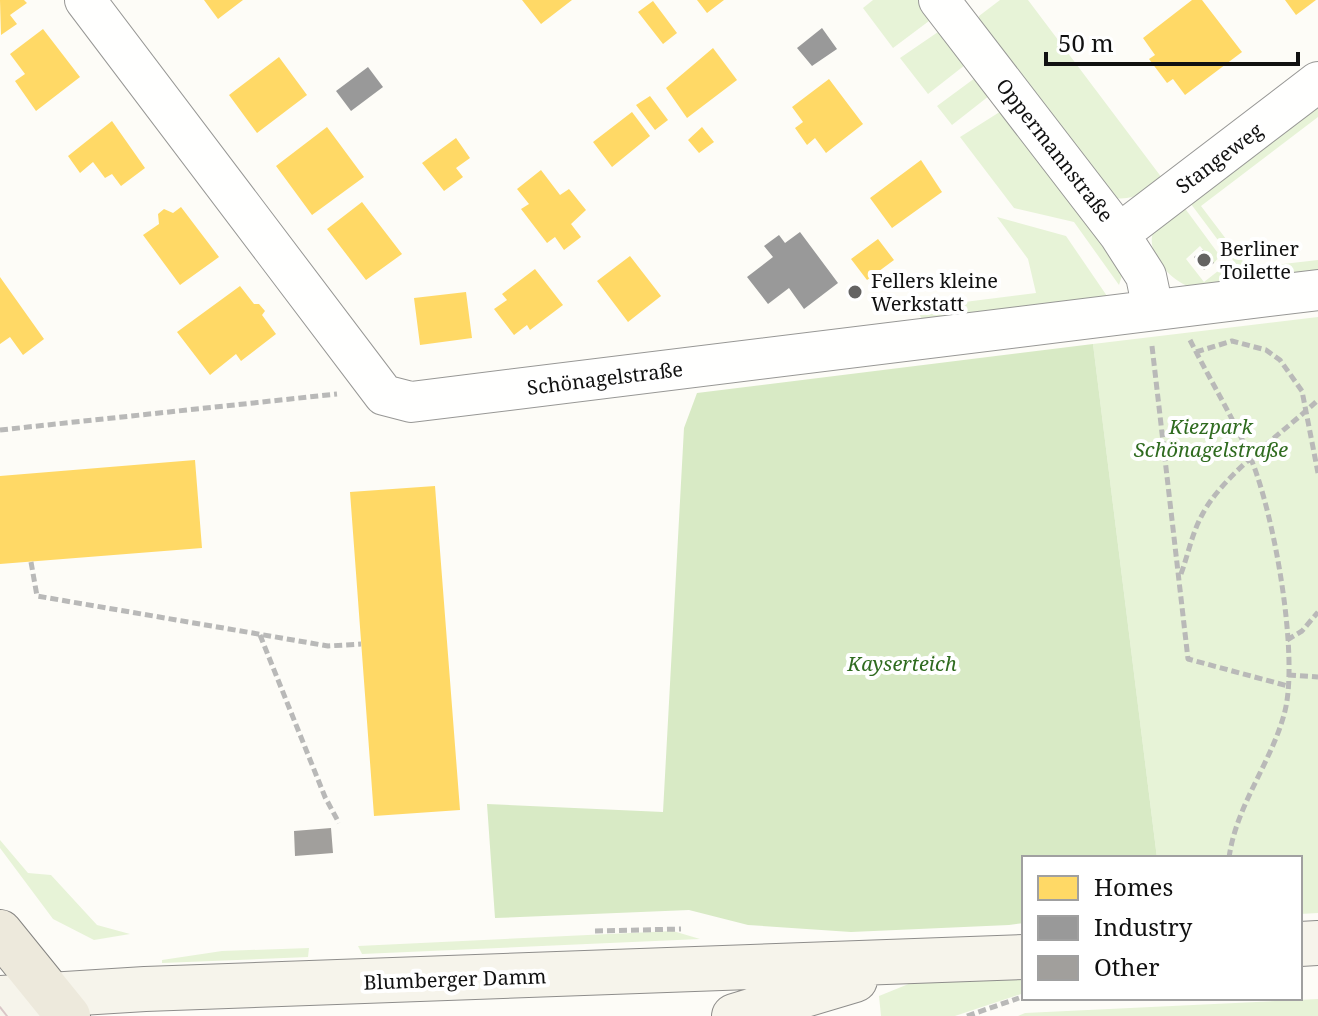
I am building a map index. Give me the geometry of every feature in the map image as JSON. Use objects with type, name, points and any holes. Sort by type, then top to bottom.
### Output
[{"type":"main road","points":[[0,932],[60,1006]]},
{"type":"main road","name":"Blumberger Damm","points":[[0,998],[60,1006],[1022,957]]},
{"type":"main road","name":"Blumberger Damm","points":[[734,1016],[911,963]]},
{"type":"street","name":"Schönagelstraße","points":[[85,0],[384,395],[411,402],[1101,318],[1152,326],[1318,290]]},
{"type":"street","name":"Oppermannstraße","points":[[939,0],[1119,234],[1146,276],[1152,326]]},
{"type":"street","name":"Stangeweg","points":[[1119,234],[1318,82]]},
{"type":"path","points":[[1152,326],[1188,659],[1288,686]]},
{"type":"path","points":[[1189,339],[1252,460],[1279,573],[1287,640],[1288,686],[1278,732],[1244,806],[1230,856]]},
{"type":"path","points":[[1196,352],[1232,341],[1266,350],[1292,372],[1302,391],[1318,473]]},
{"type":"path","points":[[0,430],[355,392],[372,380]]},
{"type":"path","points":[[1179,578],[1205,509],[1233,474],[1318,400]]},
{"type":"path","points":[[31,562],[37,596],[328,646],[361,644]]},
{"type":"path","points":[[1287,640],[1302,631],[1318,612]]},
{"type":"path","points":[[259,634],[325,797],[339,823]]},
{"type":"path","points":[[1288,675],[1318,677]]},
{"type":"path","points":[[967,1016],[1022,999]]},
{"type":"green space","points":[[873,0],[921,0],[930,11],[929,21],[893,48],[863,8]]},
{"type":"green space","points":[[1000,0],[1028,0],[1162,178],[1137,195],[1107,197],[979,29],[979,16]]},
{"type":"green space","points":[[946,31],[965,65],[928,94],[900,58],[938,32]]},
{"type":"green space","points":[[975,78],[994,92],[952,125],[937,106]]},
{"type":"green space","points":[[1318,107],[1318,117],[1201,206],[1248,268],[1318,260],[1318,274],[1250,283],[1191,204]]},
{"type":"green space","points":[[1006,108],[1124,269],[1119,285],[1074,222],[1014,208],[960,137]]},
{"type":"green space","points":[[1181,203],[1220,256],[1214,263],[1200,246],[1186,259],[1204,282],[1227,264],[1242,284],[1198,289],[1179,282],[1163,267],[1153,248],[1154,230]]},
{"type":"green space","points":[[997,217],[1066,236],[1107,296],[1100,300],[922,320],[917,308],[1036,293],[1028,259]]},
{"type":"green space","name":"Kiezpark Schönagelstraße","points":[[1318,317],[1318,913],[1302,914],[1302,856],[1157,856],[1093,344]]},
{"type":"green space","name":"Kayserteich","points":[[1093,344],[1157,856],[1022,856],[1022,923],[1009,925],[851,932],[748,925],[689,910],[495,918],[487,804],[663,812],[684,428],[697,393]]},
{"type":"green space","points":[[0,840],[28,873],[51,875],[97,925],[130,934],[94,940],[53,919],[0,848]]},
{"type":"green space","points":[[673,931],[700,939],[362,954],[358,946]]},
{"type":"green space","points":[[309,948],[308,957],[162,963],[162,960],[222,951]]},
{"type":"green space","points":[[1022,978],[1022,994],[955,1016],[881,1016],[879,996],[911,983]]},
{"type":"green space","points":[[1318,999],[1318,1016],[1018,1016],[1025,1013]]},
{"type":"building: Homes","points":[[0,0],[24,0],[27,3],[10,15],[17,24],[1,35]]},
{"type":"building: Homes","points":[[204,0],[243,0],[218,19]]},
{"type":"building: Homes","points":[[522,0],[572,0],[541,24]]},
{"type":"building: Homes","points":[[697,0],[724,0],[707,13]]},
{"type":"building: Homes","points":[[1192,0],[1202,0],[1242,52],[1185,95],[1173,79],[1167,83],[1149,59],[1155,55],[1143,38]]},
{"type":"building: Homes","points":[[1285,0],[1316,0],[1296,15]]},
{"type":"building: Homes","points":[[653,1],[677,33],[663,44],[638,12]]},
{"type":"building: Homes","points":[[43,29],[80,77],[36,111],[15,81],[25,74],[10,54]]},
{"type":"building: Homes","points":[[713,48],[737,80],[687,118],[666,88]]},
{"type":"building: Homes","points":[[279,57],[307,95],[257,133],[229,95]]},
{"type":"building: Homes","points":[[829,79],[863,124],[826,153],[815,138],[807,145],[795,128],[803,122],[792,107]]},
{"type":"building: Homes","points":[[650,96],[668,120],[655,130],[636,105]]},
{"type":"building: Homes","points":[[632,112],[650,136],[612,167],[593,142]]},
{"type":"building: Homes","points":[[112,121],[145,168],[121,186],[112,174],[105,178],[93,162],[80,173],[68,156]]},
{"type":"building: Homes","points":[[327,127],[364,177],[312,215],[276,166]]},
{"type":"building: Homes","points":[[702,127],[714,142],[699,153],[688,140]]},
{"type":"building: Homes","points":[[456,138],[470,158],[456,168],[463,177],[444,191],[422,163]]},
{"type":"building: Homes","points":[[921,160],[942,192],[892,228],[870,198]]},
{"type":"building: Homes","points":[[541,170],[560,195],[569,189],[586,210],[571,224],[581,237],[564,250],[555,237],[547,243],[521,209],[529,204],[517,189]]},
{"type":"building: Homes","points":[[362,202],[402,254],[366,280],[327,229]]},
{"type":"building: Homes","points":[[181,207],[219,257],[180,285],[143,235],[159,224],[158,214],[164,209],[173,213]]},
{"type":"building: Homes","points":[[878,239],[894,260],[867,280],[851,259]]},
{"type":"building: Homes","points":[[630,256],[661,296],[628,322],[597,281]]},
{"type":"building: Homes","points":[[535,269],[563,305],[530,330],[527,325],[514,335],[494,309],[507,300],[502,294]]},
{"type":"building: Homes","points":[[0,277],[44,339],[23,355],[10,337],[0,344]]},
{"type":"building: Homes","points":[[240,286],[254,304],[259,304],[265,311],[262,315],[276,334],[241,361],[236,354],[210,375],[177,332]]},
{"type":"building: Homes","points":[[466,292],[472,338],[420,345],[414,298]]},
{"type":"building: Homes","points":[[195,460],[202,548],[0,564],[0,476]]},
{"type":"building: Homes","points":[[435,486],[460,810],[374,816],[350,492]]},
{"type":"building: Industry","points":[[822,28],[837,49],[812,66],[797,48]]},
{"type":"building: Industry","points":[[368,67],[383,87],[351,111],[336,91]]},
{"type":"building: Industry","points":[[800,232],[838,283],[804,309],[789,288],[768,304],[747,277],[773,257],[764,246],[779,235],[785,243]]},
{"type":"building: Other","name":"Berliner Toilette","points":[[1203,250],[1214,263],[1204,270],[1194,257]]},
{"type":"building: Other","points":[[331,828],[333,853],[295,856],[294,831]]},
{"type":"tram line","points":[[0,1007],[7,1016]]},
{"type":"place","name":"Berliner Toilette","points":[[1204,260]]},
{"type":"place","name":"Fellers kleine Werkstatt","points":[[855,292]]}]
